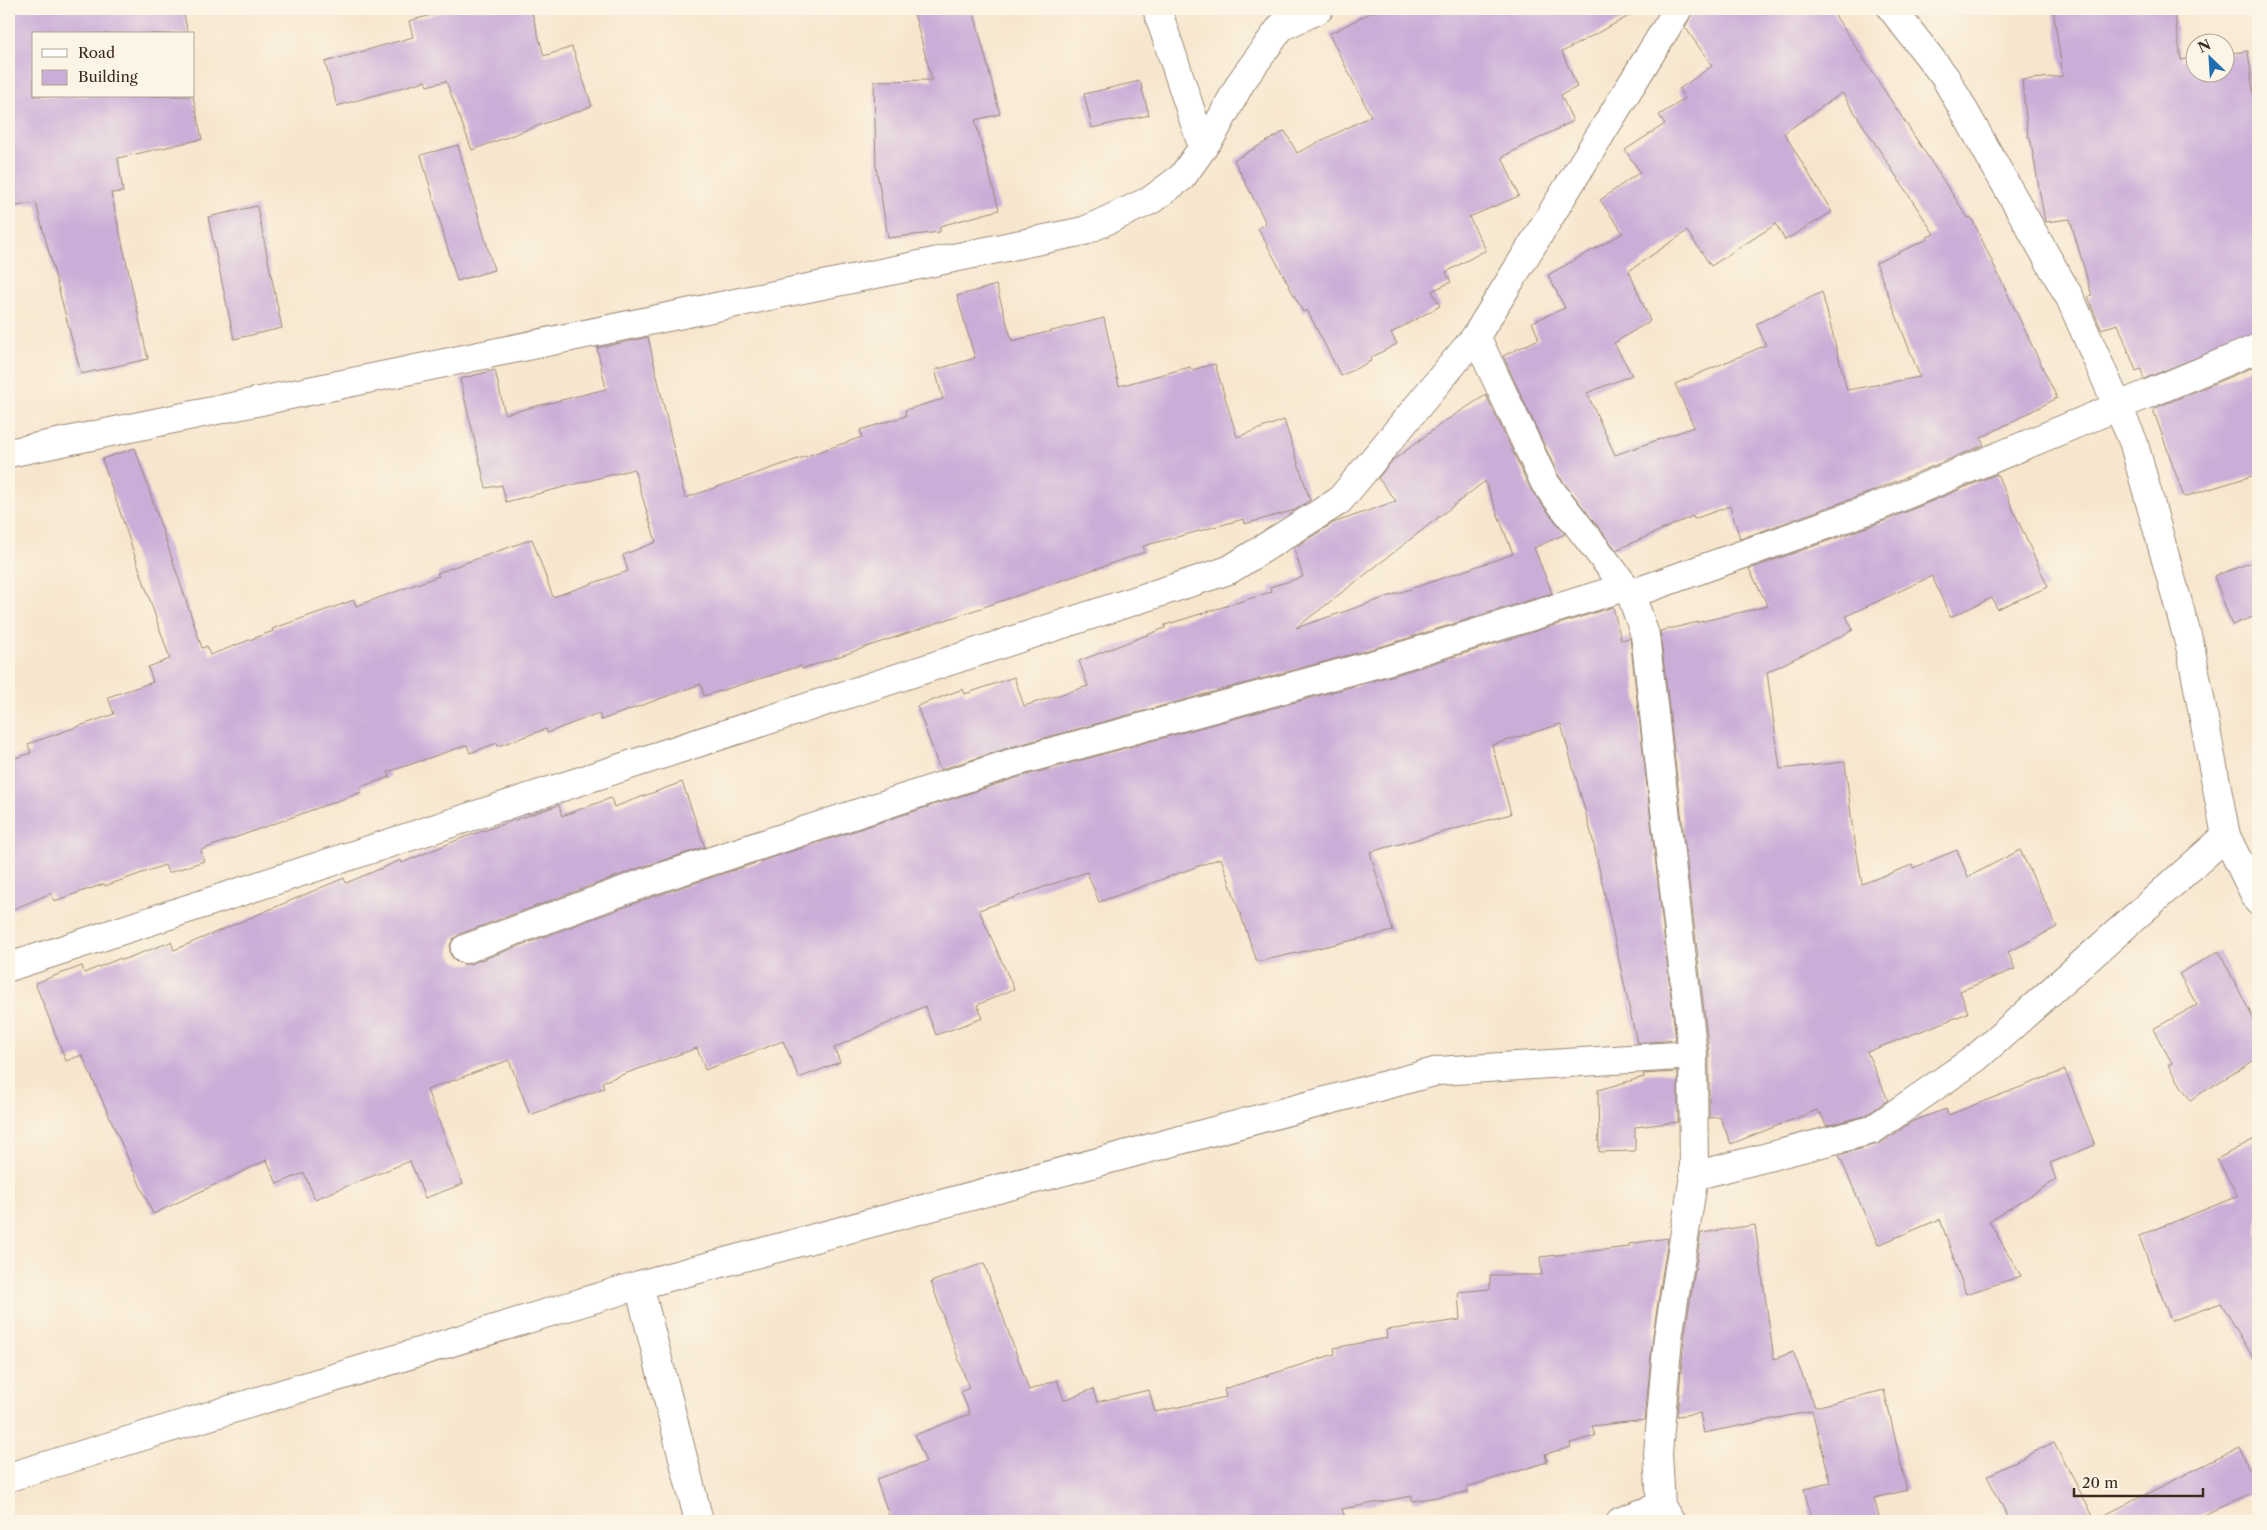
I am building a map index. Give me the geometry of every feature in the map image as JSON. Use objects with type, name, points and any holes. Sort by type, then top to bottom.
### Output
[{"type":"street","points":[[1157,9],[1203,148]]},
{"type":"street","points":[[9,453],[1084,231],[1151,200],[1182,177],[1214,132],[1240,82],[1281,28],[1319,9]]},
{"type":"street","points":[[9,967],[1230,570],[1339,501],[1476,336],[1678,9]]},
{"type":"street","points":[[1892,9],[1946,77],[2070,298],[2133,441],[2191,650],[2226,836],[2258,901]]},
{"type":"street","points":[[1476,336],[1545,483],[1628,590],[1645,635],[1693,1055],[1694,1176],[1668,1337],[1658,1453],[1666,1514],[1620,1521]]},
{"type":"street","points":[[465,949],[647,882],[1015,762],[1390,660],[1628,590],[1879,506],[2013,452],[2117,405],[2258,348]]},
{"type":"street","points":[[1694,1176],[1872,1130],[1976,1058],[2226,836]]},
{"type":"street","points":[[9,1477],[639,1285],[1438,1071],[1693,1055]]},
{"type":"street","points":[[639,1285],[699,1521]]},
{"type":"building","points":[[9,9],[183,9],[188,32],[32,32],[32,98],[193,98],[202,139],[118,158],[123,192],[111,193],[148,359],[81,374],[36,203],[15,206],[9,153]]},
{"type":"building","points":[[454,9],[531,9],[544,56],[572,47],[592,106],[472,150],[446,81],[427,86],[425,81],[337,106],[325,62],[413,37],[409,21]]},
{"type":"building","points":[[913,9],[973,9],[1000,114],[975,120],[999,210],[940,226],[940,232],[888,238],[876,166],[874,81],[932,80]]},
{"type":"building","points":[[1378,9],[1642,9],[1562,52],[1577,87],[1561,95],[1573,121],[1502,157],[1519,196],[1469,217],[1486,250],[1446,272],[1451,282],[1432,291],[1440,306],[1391,333],[1397,344],[1370,358],[1371,361],[1341,376],[1307,310],[1303,312],[1258,228],[1266,223],[1234,160],[1285,131],[1297,153],[1371,116],[1329,34]]},
{"type":"building","points":[[1694,9],[1831,9],[1968,218],[1971,217],[2057,398],[1981,438],[1984,445],[1873,491],[1740,539],[1730,506],[1694,519],[1693,516],[1616,550],[1558,475],[1503,356],[1539,339],[1532,322],[1565,308],[1548,275],[1623,233],[1600,200],[1640,172],[1625,150],[1665,124],[1659,115],[1685,99],[1679,89],[1712,66],[1685,27]],"holes":[[[1842,93],[1934,234],[1927,237],[1928,239],[1876,263],[1920,377],[1847,390],[1822,292],[1756,324],[1766,345],[1675,384],[1694,427],[1615,455],[1587,393],[1632,375],[1614,343],[1650,321],[1629,271],[1687,231],[1711,266],[1776,224],[1785,240],[1832,212],[1784,133]]]},
{"type":"building","points":[[2053,9],[2174,9],[2181,60],[2184,60],[2184,82],[2234,82],[2234,53],[2248,51],[2258,132],[2258,333],[2144,379],[2141,369],[2136,371],[2118,324],[2101,329],[2088,297],[2092,296],[2070,219],[2045,222],[2030,137],[2028,137],[2022,80],[2063,76]]},
{"type":"building","points":[[1140,81],[1149,115],[1092,128],[1084,94]]},
{"type":"building","points":[[458,145],[494,270],[457,281],[421,155]]},
{"type":"building","points":[[257,206],[282,328],[234,339],[208,217]]},
{"type":"building","points":[[996,285],[1012,341],[1104,318],[1119,386],[1190,367],[1191,370],[1215,364],[1237,437],[1284,420],[1310,500],[1295,510],[1245,524],[1244,519],[1143,546],[1145,552],[802,669],[801,666],[704,696],[701,684],[601,720],[599,713],[547,733],[546,729],[498,746],[497,743],[470,753],[467,745],[388,772],[390,777],[360,787],[362,792],[201,850],[204,861],[168,873],[165,865],[54,901],[51,893],[9,911],[9,760],[31,753],[28,744],[114,714],[108,697],[153,682],[148,667],[170,659],[102,459],[135,448],[202,648],[207,646],[210,655],[273,631],[272,629],[354,600],[356,606],[439,576],[437,573],[532,539],[553,597],[628,571],[623,555],[656,542],[634,469],[506,502],[502,485],[486,488],[460,379],[495,370],[505,414],[606,389],[597,348],[648,337],[685,498],[862,437],[860,430],[906,416],[905,410],[943,399],[935,370],[975,358],[957,296]]},
{"type":"building","points":[[2258,365],[2258,474],[2184,497],[2153,409]]},
{"type":"building","points":[[1486,395],[1531,490],[1565,534],[1534,548],[1552,593],[1386,645],[1011,747],[940,770],[917,706],[963,689],[965,694],[1014,677],[1024,706],[1088,686],[1079,661],[1165,628],[1165,625],[1271,592],[1270,587],[1303,577],[1294,548],[1333,523],[1396,501],[1378,478],[1392,461],[1445,421]],"holes":[[[1485,481],[1513,554],[1296,628]]]},
{"type":"building","points":[[1997,474],[2048,587],[1997,609],[1992,598],[1950,617],[1932,576],[1846,616],[1853,630],[1767,672],[1780,769],[1845,762],[1852,824],[1862,884],[1912,865],[1913,868],[1957,850],[1968,877],[2020,850],[2057,927],[2008,952],[2015,969],[1960,991],[1968,1013],[1867,1052],[1888,1100],[1865,1116],[1826,1126],[1821,1113],[1819,1114],[1817,1110],[1731,1144],[1720,1117],[1709,1118],[1709,1053],[1660,631],[1768,606],[1749,569],[1884,521]]},
{"type":"building","points":[[2258,560],[2258,615],[2232,625],[2214,576]]},
{"type":"building","points":[[1613,607],[1621,640],[1630,638],[1676,1040],[1637,1043],[1592,836],[1561,724],[1492,745],[1511,814],[1370,852],[1393,931],[1257,962],[1221,858],[1099,902],[1087,872],[979,910],[1014,989],[977,1005],[983,1018],[936,1035],[925,1006],[834,1048],[840,1062],[799,1078],[783,1041],[705,1070],[697,1048],[602,1082],[604,1088],[530,1115],[509,1060],[427,1090],[463,1184],[425,1198],[410,1161],[315,1199],[304,1173],[277,1184],[267,1160],[153,1214],[82,1055],[66,1061],[35,983],[82,966],[84,973],[121,958],[122,960],[171,942],[174,950],[344,878],[346,883],[401,860],[402,863],[462,838],[559,805],[562,816],[611,798],[614,807],[682,782],[705,847],[642,867],[460,934],[453,939],[450,946],[450,954],[455,961],[470,964],[652,897],[1019,777],[1395,675]]},
{"type":"building","points":[[2219,951],[2258,1028],[2258,1058],[2190,1100],[2168,1065],[2172,1063],[2153,1029],[2197,1005],[2179,974]]},
{"type":"building","points":[[2065,1070],[2095,1145],[2050,1163],[2056,1180],[1989,1221],[2021,1276],[1966,1294],[1940,1219],[1878,1245],[1839,1155],[1881,1143],[1913,1121],[1946,1109],[1948,1115]]},
{"type":"building","points":[[1678,1072],[1678,1122],[1635,1127],[1635,1151],[1599,1152],[1598,1090],[1644,1077],[1643,1074]]},
{"type":"building","points":[[2258,1137],[2258,1366],[2221,1303],[2171,1321],[2139,1236],[2238,1196],[2217,1159]]},
{"type":"building","points":[[1755,1225],[1774,1359],[1793,1352],[1815,1407],[1884,1390],[1907,1490],[1874,1498],[1880,1521],[1812,1521],[1804,1489],[1831,1483],[1812,1411],[1704,1433],[1700,1413],[1677,1416],[1684,1339],[1701,1233]]},
{"type":"building","points":[[1668,1238],[1653,1335],[1645,1420],[1592,1426],[1595,1436],[1570,1443],[1571,1447],[1545,1454],[1547,1462],[1467,1487],[1468,1492],[1412,1501],[1412,1496],[1342,1509],[1346,1521],[891,1521],[876,1479],[926,1462],[915,1435],[970,1414],[961,1392],[969,1388],[931,1282],[984,1263],[1029,1390],[1057,1380],[1064,1400],[1093,1389],[1097,1402],[1149,1390],[1155,1412],[1226,1397],[1224,1389],[1335,1354],[1334,1348],[1387,1338],[1386,1330],[1460,1320],[1458,1292],[1490,1289],[1490,1275],[1542,1275],[1540,1257],[1629,1247],[1629,1244]]},
{"type":"building","points":[[2054,1442],[2095,1520],[2240,1447],[2258,1490],[2190,1521],[2010,1521],[1987,1476]]}]
